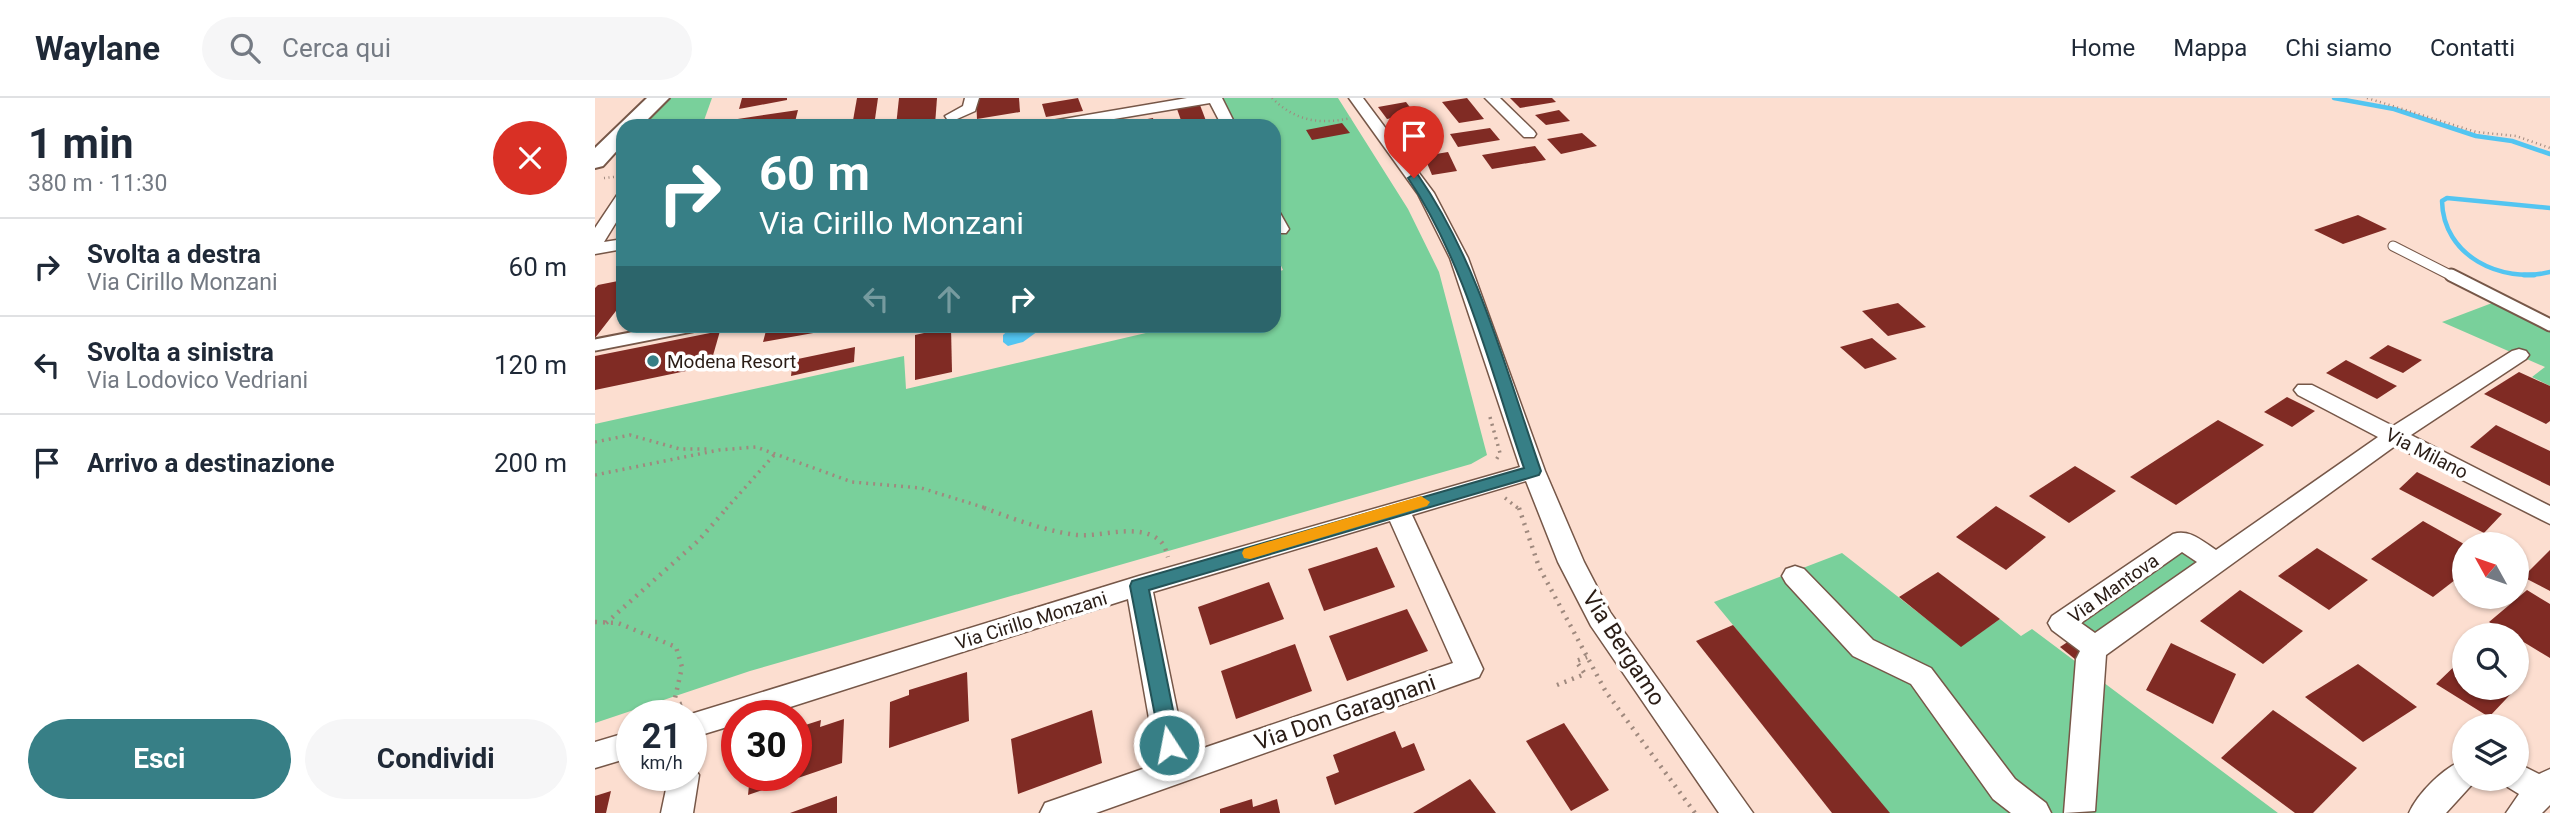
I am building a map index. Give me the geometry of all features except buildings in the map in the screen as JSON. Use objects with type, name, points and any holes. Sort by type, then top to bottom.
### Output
[{"type":"main road","points":[[636,119],[659,98]]},
{"type":"street","points":[[949,98],[951,119]]},
{"type":"street","points":[[955,119],[970,108],[972,98]]},
{"type":"street","points":[[1098,98],[1104,119]]},
{"type":"street","points":[[1114,119],[1213,98],[1225,119]]},
{"type":"street","points":[[1493,98],[1529,134]]},
{"type":"street","name":"Via Bergamo","points":[[1352,103],[1426,193],[1459,258],[1533,471],[1571,562],[1600,619],[1737,813]]},
{"type":"street","points":[[595,242],[616,209]]},
{"type":"street","points":[[595,249],[616,245]]},
{"type":"street","name":"Via Mantova","points":[[2216,562],[2182,540],[2061,623],[2095,648],[2394,436],[2519,355]]},
{"type":"street","name":"Via Milano","points":[[2305,390],[2550,516]]},
{"type":"street","name":"Via Cirillo Monzani","points":[[707,720],[1139,586],[1533,471]]},
{"type":"street","name":"Via Don Garagnani","points":[[1056,813],[1469,670],[1397,509]]},
{"type":"street","points":[[1795,576],[1863,648],[1921,676],[2004,789],[2035,813]]},
{"type":"street","points":[[1139,586],[1174,772]]},
{"type":"street","points":[[2078,812],[2090,659],[2095,648]]},
{"type":"street","points":[[595,755],[616,749]]},
{"type":"street","points":[[2425,813],[2452,785]]},
{"type":"street","points":[[677,813],[681,791]]},
{"type":"lane","points":[[2393,246],[2550,325]]},
{"type":"lane","points":[[595,345],[656,333]]},
{"type":"path","points":[[1272,98],[1288,110],[1324,123],[1354,120],[1352,103]]},
{"type":"path","points":[[2367,98],[2476,132],[2516,136],[2550,148]]},
{"type":"path","points":[[595,179],[616,177]]},
{"type":"path","points":[[1489,414],[1500,453],[1490,469]]},
{"type":"path","points":[[595,442],[630,435],[680,449],[756,447],[852,482],[921,488],[946,494],[1037,527],[1079,535],[1151,535],[1163,543],[1173,576]]},
{"type":"path","points":[[595,475],[719,450]]},
{"type":"path","points":[[606,623],[698,541],[775,454]]},
{"type":"path","points":[[1501,497],[1518,506],[1539,567],[1606,692],[1695,813]]},
{"type":"path","points":[[595,622],[618,623],[676,647],[682,667],[685,700]]},
{"type":"path","points":[[1557,685],[1585,674],[1576,661],[1587,657]]},
{"type":"green space","points":[[671,98],[712,98],[704,119],[648,119]]},
{"type":"green space","points":[[1215,98],[1338,98],[1408,209],[1439,272],[1487,455],[1471,464],[750,671],[664,700],[616,700],[616,716],[595,723],[595,424],[904,356],[906,389],[1146,333],[1281,333],[1281,119],[1226,119]]},
{"type":"green space","points":[[2500,300],[2550,325],[2550,386],[2532,377],[2545,367],[2442,322]]},
{"type":"green space","points":[[2182,540],[2216,562],[2095,648],[2061,623]]},
{"type":"green space","points":[[1842,553],[1961,646],[2000,619],[2021,636],[2032,629],[2278,813],[1888,813],[1714,602]]},
{"type":"water","points":[[1035,333],[1023,342],[1008,346],[1003,342],[1003,335]]},
{"type":"waterway","points":[[2334,98],[2394,109],[2476,136],[2512,141],[2550,154]]},
{"type":"waterway","points":[[2531,275],[2495,269],[2478,262],[2464,251],[2452,237],[2445,220],[2442,201],[2447,198],[2550,208]]},
{"type":"waterway","points":[[2531,275],[2550,272]]},
{"type":"waterway","points":[[2524,275],[2531,275]]},
{"type":"slow traffic","points":[[1250,553],[1421,502]]},
{"type":"place","name":"Modena Resort","points":[[653,361]]},
{"type":"route","points":[[1169,745],[1139,586],[1533,471],[1459,258],[1435,209],[1414,178]]}]
